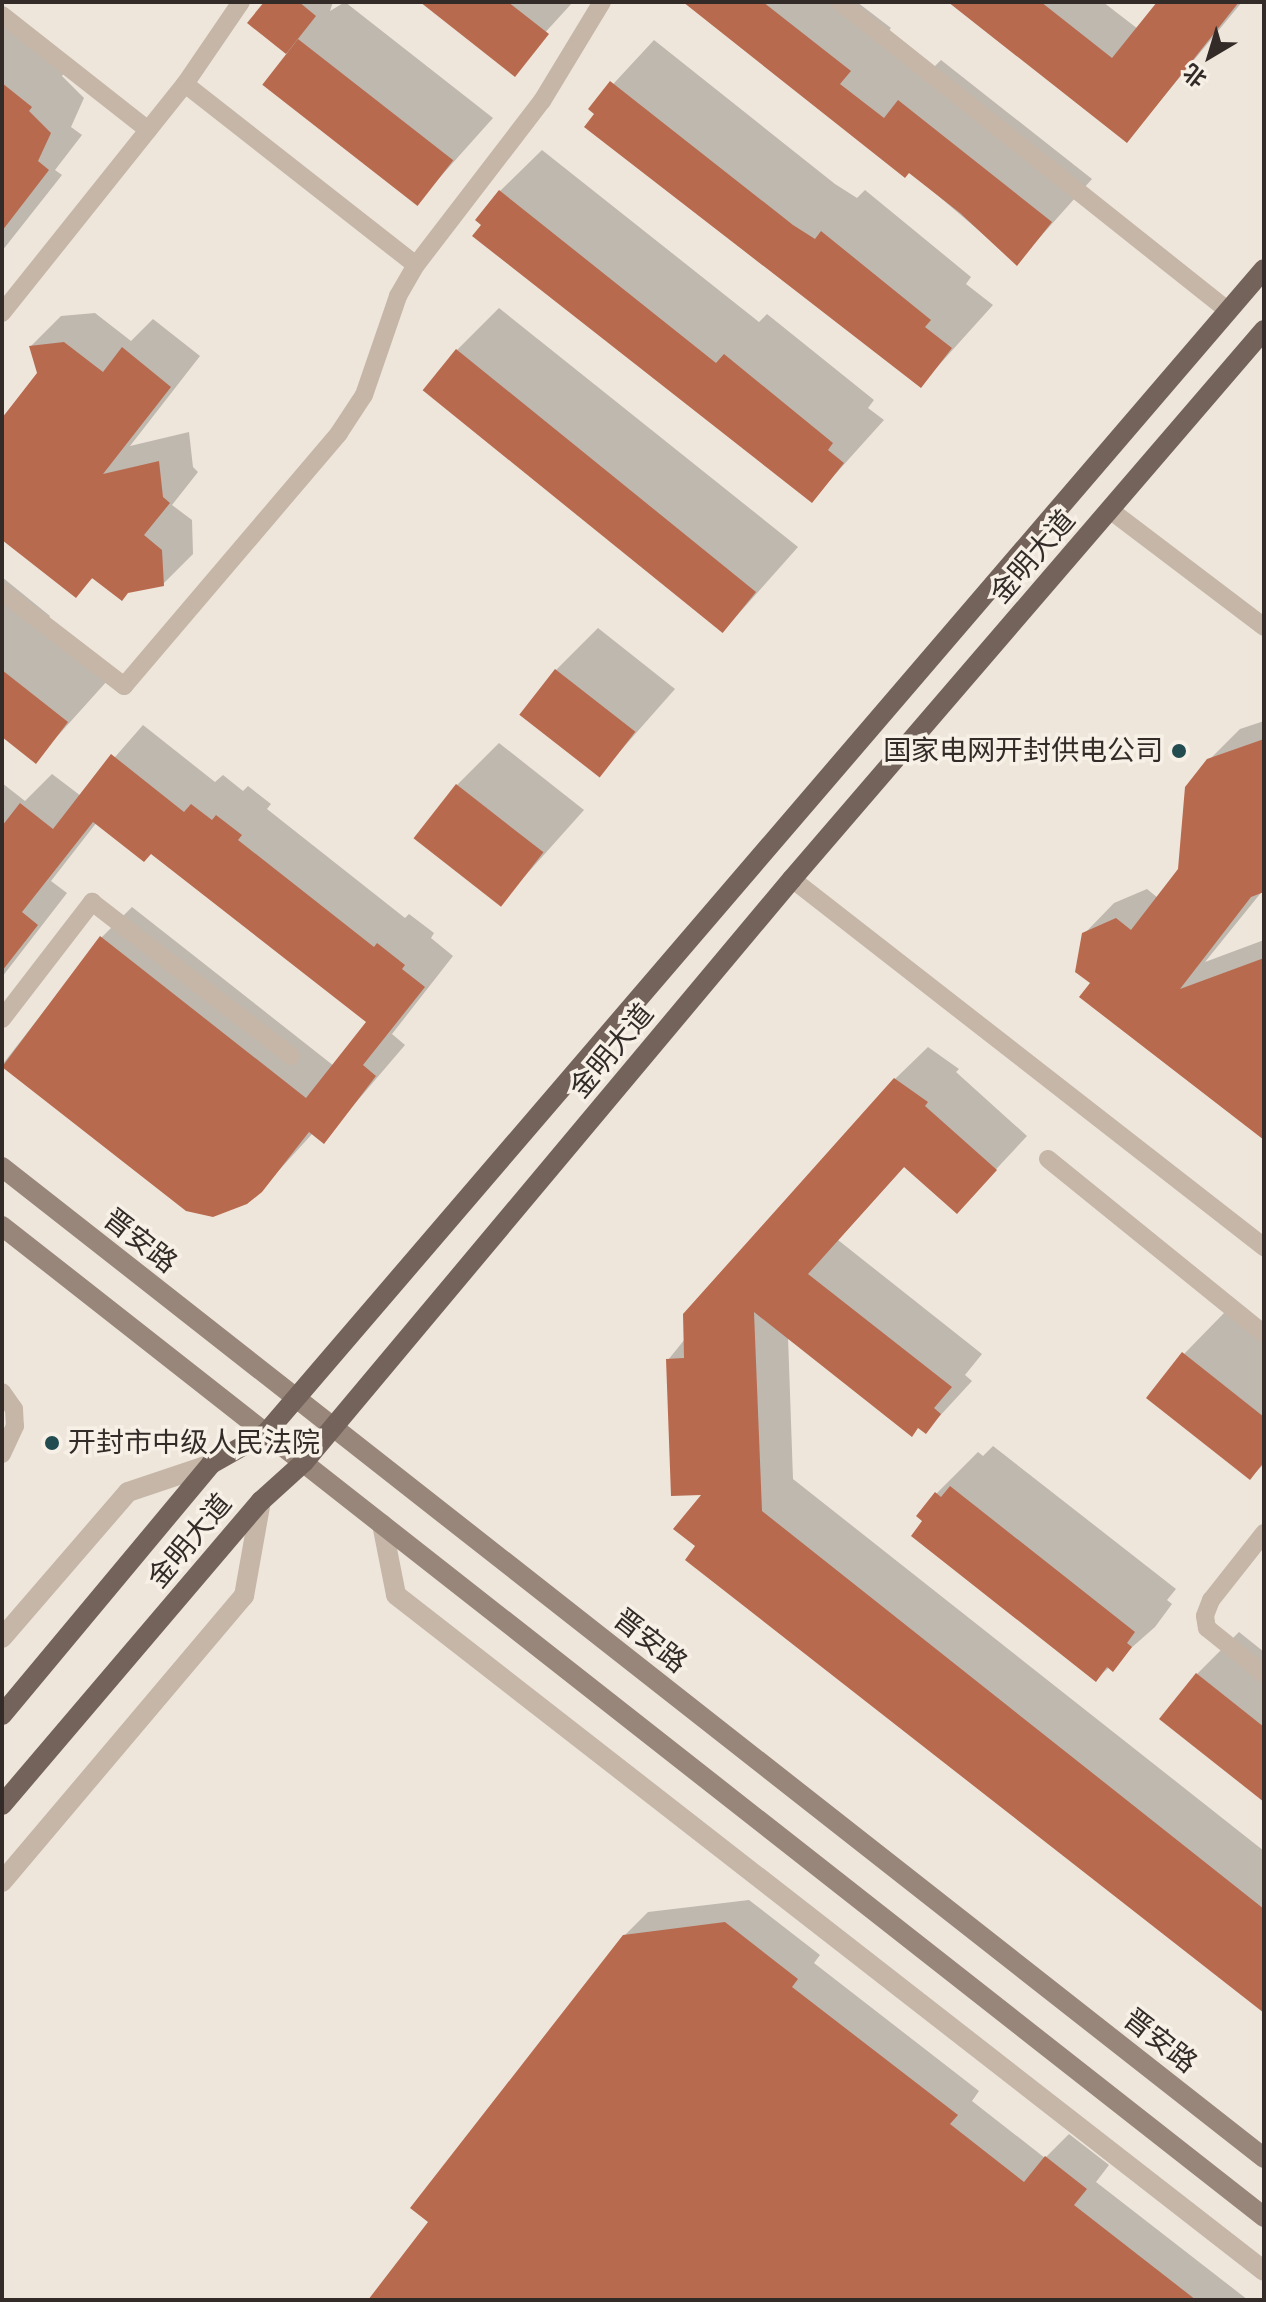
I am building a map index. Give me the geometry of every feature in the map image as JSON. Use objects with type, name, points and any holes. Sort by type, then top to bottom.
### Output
[{"type":"main road","name":"金明大道","points":[[2,1715],[211,1464],[266,1433],[1264,269]]},
{"type":"main road","name":"金明大道","points":[[2,1805],[261,1501],[304,1462],[792,879],[1264,330]]},
{"type":"main road","name":"晋安路","points":[[2,1167],[1264,2158]]},
{"type":"main road","points":[[2,1226],[1264,2217]]},
{"type":"street","points":[[2,1638],[128,1492],[211,1464]]},
{"type":"street","points":[[2,1882],[244,1596],[261,1501]]},
{"type":"street","points":[[382,1524],[396,1595],[1264,2271]]},
{"type":"lane","points":[[2,313],[185,84],[241,2]]},
{"type":"lane","points":[[2,592],[124,686],[339,433],[364,395],[398,296],[416,265],[542,101],[602,2]]},
{"type":"lane","points":[[840,2],[1228,311]]},
{"type":"lane","points":[[2,15],[148,130]]},
{"type":"lane","points":[[185,84],[416,265]]},
{"type":"lane","points":[[1110,510],[1264,627]]},
{"type":"lane","points":[[792,879],[1264,1247]]},
{"type":"lane","points":[[2,1019],[92,902],[291,1056]]},
{"type":"lane","points":[[1048,1159],[1264,1334]]},
{"type":"lane","points":[[2,1392],[14,1409],[15,1426],[2,1454]]},
{"type":"lane","points":[[1264,1533],[1211,1600],[1205,1616],[1207,1628],[1264,1674]]},
{"type":"building","points":[[264,2],[299,2],[316,16],[286,54],[247,23]]},
{"type":"building","points":[[420,2],[508,2],[549,34],[515,77]]},
{"type":"building","points":[[683,2],[763,2],[851,71],[840,84],[884,118],[898,100],[1052,222],[1017,266],[960,213],[909,173],[905,178]]},
{"type":"building","points":[[948,2],[1041,2],[1112,58],[1157,2],[1239,2],[1127,143]]},
{"type":"building","points":[[298,39],[453,160],[418,206],[262,85]]},
{"type":"building","points":[[610,81],[793,225],[815,239],[821,231],[931,320],[925,327],[952,348],[921,388],[584,127],[594,114],[588,109]]},
{"type":"building","points":[[2,83],[32,107],[29,111],[51,133],[38,161],[49,170],[2,231]]},
{"type":"building","points":[[499,190],[716,363],[724,354],[833,443],[828,450],[844,463],[812,503],[472,236],[481,225],[475,220]]},
{"type":"building","points":[[64,342],[103,372],[122,347],[171,387],[103,474],[159,461],[163,497],[170,503],[144,535],[162,550],[164,586],[128,593],[122,601],[92,578],[76,598],[2,540],[2,418],[37,373],[29,346]]},
{"type":"building","points":[[456,349],[756,592],[723,633],[423,390]]},
{"type":"building","points":[[555,669],[635,732],[600,778],[519,715]]},
{"type":"building","points":[[2,670],[68,722],[36,764],[2,737]]},
{"type":"building","points":[[1264,739],[1264,892],[1251,897],[1180,989],[1264,958],[1264,1140],[1079,997],[1090,983],[1075,972],[1082,933],[1116,918],[1131,930],[1178,869],[1185,787],[1207,759]]},
{"type":"building","points":[[111,754],[184,812],[191,804],[212,820],[216,815],[242,835],[238,840],[374,947],[377,943],[405,965],[402,969],[425,987],[363,1065],[376,1076],[324,1144],[309,1132],[262,1192],[247,1204],[213,1217],[186,1211],[2,1067],[100,936],[306,1098],[366,1022],[151,854],[144,862],[93,822],[22,912],[38,925],[2,971],[2,826],[20,803],[53,829]]},
{"type":"building","points":[[456,784],[543,852],[501,907],[414,838]]},
{"type":"building","points":[[894,1078],[928,1102],[925,1106],[997,1170],[957,1214],[904,1167],[808,1274],[952,1387],[934,1408],[941,1414],[926,1434],[918,1428],[912,1437],[754,1312],[762,1511],[1264,1909],[1264,2013],[685,1560],[695,1546],[673,1529],[701,1495],[671,1496],[666,1359],[684,1358],[683,1314]]},
{"type":"building","points":[[1182,1352],[1264,1417],[1264,1462],[1250,1480],[1146,1398]]},
{"type":"building","points":[[950,1486],[1135,1632],[1127,1643],[1132,1647],[1113,1672],[1107,1667],[1096,1682],[911,1536],[922,1521],[916,1516],[935,1492],[941,1497]]},
{"type":"building","points":[[1196,1673],[1264,1727],[1264,1802],[1159,1719]]},
{"type":"building","points":[[725,1922],[798,1979],[792,1987],[958,2115],[950,2124],[1024,2182],[1045,2156],[1087,2189],[1074,2205],[1196,2300],[368,2300],[428,2222],[410,2208],[623,1935]]},
{"type":"place","name":"国家电网开封供电公司","points":[[1179,751]]},
{"type":"place","name":"开封市中级人民法院","points":[[52,1443]]}]
